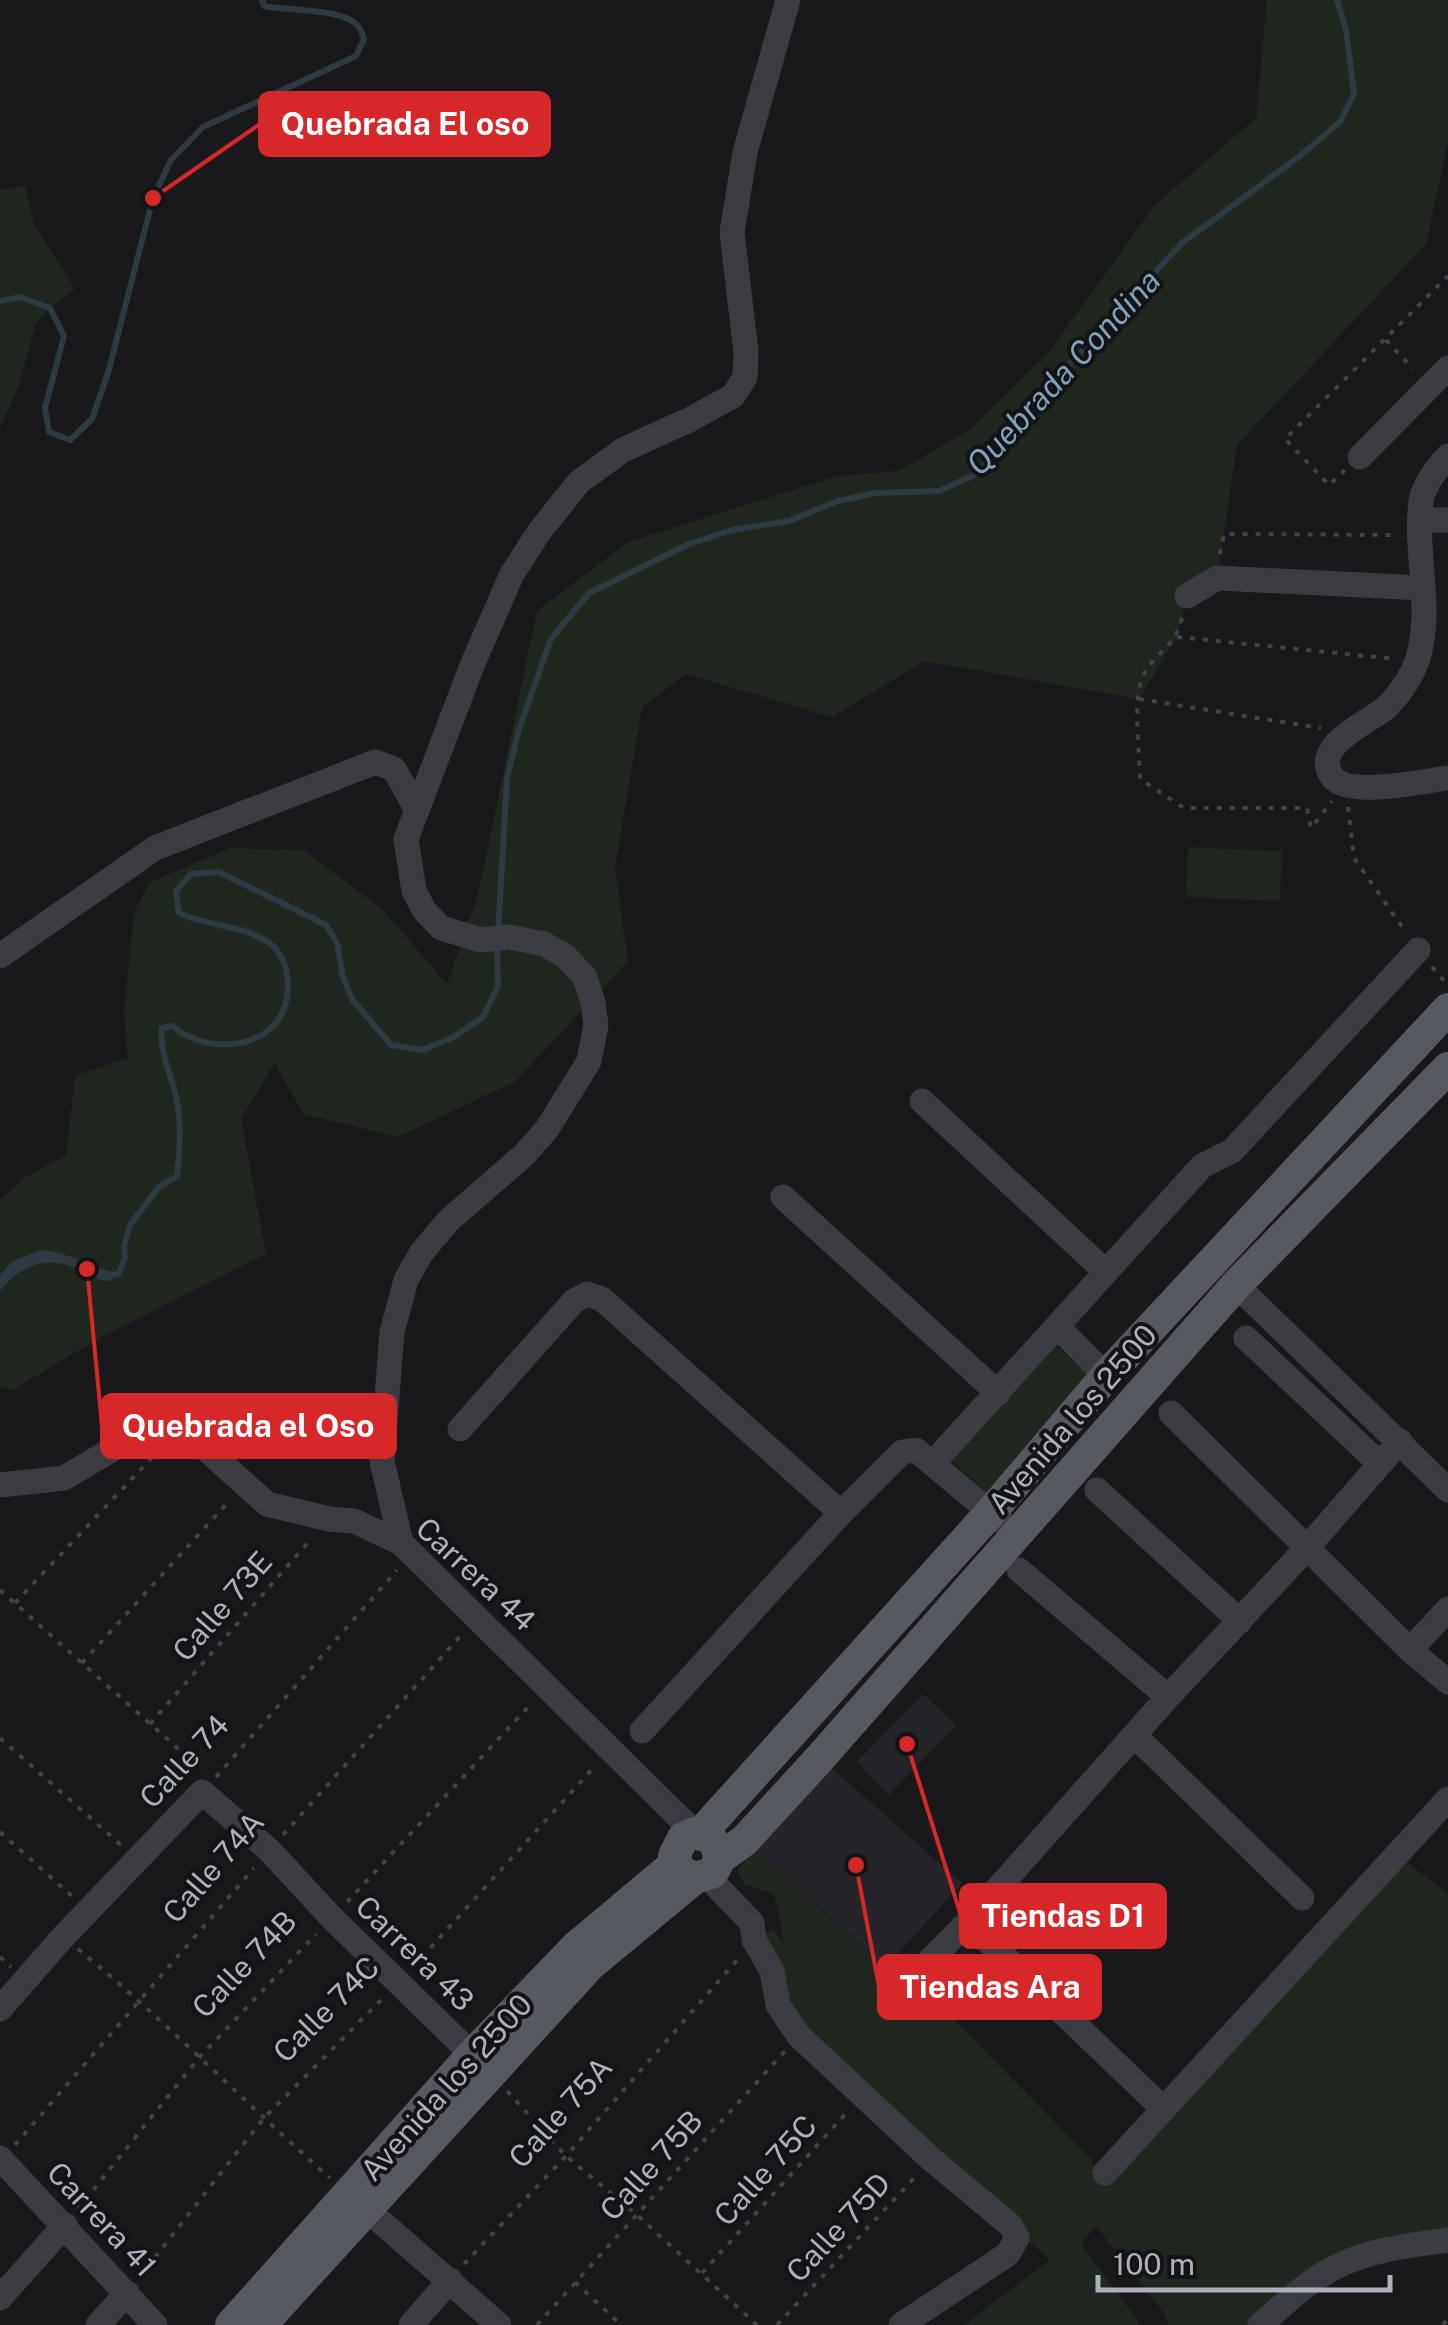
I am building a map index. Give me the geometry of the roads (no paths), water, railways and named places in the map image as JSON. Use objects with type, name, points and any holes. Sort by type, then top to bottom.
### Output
[{"type":"main road","name":"Avenida los 2500","points":[[231,2325],[358,2201],[482,2064],[576,1947],[745,1840],[795,1786],[1004,1523],[1106,1376],[1448,1010]]},
{"type":"main road","name":"Avenida los 2500","points":[[1004,1523],[1448,1068]]},
{"type":"main road","name":"Avenida los 2500","points":[[261,2325],[358,2201]]},
{"type":"street","points":[[406,1548],[382,1461],[392,1332],[406,1280],[422,1252],[448,1222],[524,1155],[546,1129],[589,1061],[596,1025],[594,1002],[584,976],[566,956],[544,944],[509,938],[481,940],[442,928],[424,910],[414,891],[406,840],[490,622],[512,574],[539,532],[579,482],[623,450],[733,396],[745,377],[746,352],[732,232],[745,152],[788,0]]},
{"type":"street","points":[[1360,457],[1448,368]]},
{"type":"street","points":[[1448,456],[1435,469],[1422,499],[1431,525],[1423,634],[1416,662],[1404,686],[1386,708],[1345,732],[1327,767],[1332,779],[1345,786],[1369,788],[1448,778]]},
{"type":"street","points":[[1188,596],[1217,578],[1424,588]]},
{"type":"street","points":[[0,956],[155,848],[375,762],[394,769],[416,808]]},
{"type":"street","points":[[932,1464],[1202,1166],[1232,1150],[1418,950]]},
{"type":"street","points":[[922,1101],[1106,1272]]},
{"type":"street","points":[[783,1197],[998,1393]]},
{"type":"street","points":[[1236,1286],[1448,1490]]},
{"type":"street","points":[[460,1428],[574,1301],[587,1294],[602,1299],[841,1513]]},
{"type":"street","points":[[1057,1326],[1106,1376]]},
{"type":"street","points":[[1246,1338],[1380,1464]]},
{"type":"street","points":[[1171,1414],[1410,1650],[1448,1682]]},
{"type":"street","name":"Carrera 44","points":[[0,1485],[64,1478],[150,1427],[179,1425],[267,1504],[354,1520],[406,1548],[611,1748],[704,1863],[752,1923],[754,1940],[772,1971],[778,2005],[799,2036],[931,2159],[1010,2226],[1017,2238],[1008,2254],[901,2325]]},
{"type":"street","points":[[912,1978],[968,1922],[1400,1441]]},
{"type":"street","points":[[642,1731],[841,1513],[902,1452],[916,1450],[1004,1523]]},
{"type":"street","points":[[1096,1490],[1240,1621]]},
{"type":"street","points":[[1019,1570],[1168,1697]]},
{"type":"street","points":[[1410,1650],[1448,1609]]},
{"type":"street","points":[[1135,1736],[1302,1898]]},
{"type":"street","name":"Carrera 43","points":[[208,1786],[332,1918],[482,2064]]},
{"type":"street","name":"Calle 74","points":[[0,2009],[63,1936],[208,1786]]},
{"type":"street","points":[[1104,2173],[1448,1798]]},
{"type":"street","points":[[968,1922],[1153,2099]]},
{"type":"street","name":"Carrera 41","points":[[1,2160],[155,2325]]},
{"type":"street","points":[[358,2201],[498,2325]]},
{"type":"street","points":[[0,2298],[65,2225]]},
{"type":"street","points":[[1260,2325],[1336,2266],[1406,2246],[1448,2240]]},
{"type":"street","points":[[410,2325],[450,2280]]},
{"type":"street","points":[[98,2325],[127,2293]]},
{"type":"waterway","points":[[0,301],[20,297],[50,308],[64,336],[45,408],[49,432],[70,440],[92,419],[108,373],[153,198],[171,160],[203,127],[356,56],[364,39],[350,20],[327,13],[264,6],[262,0]]},
{"type":"waterway","name":"Quebrada Condina","points":[[498,934],[507,778],[519,729],[551,639],[589,593],[687,545],[732,530],[789,521],[838,501],[875,493],[939,491],[974,475],[1019,429],[1053,382],[1182,243],[1340,122],[1354,94],[1346,30],[1337,0]]},
{"type":"waterway","name":"Quebrada Condina","points":[[115,1274],[125,1258],[130,1225],[159,1187],[177,1176],[179,1116],[162,1028],[173,1026],[197,1040],[212,1043],[242,1043],[268,1031],[286,1001],[286,968],[268,942],[247,932],[179,913],[176,891],[191,874],[219,872],[326,925],[337,943],[343,977],[352,999],[391,1045],[423,1050],[454,1037],[483,1017],[498,986],[497,947]]},
{"type":"place","name":"Quebrada El oso","points":[[153,198]]},
{"type":"place","name":"Quebrada el Oso","points":[[87,1269]]},
{"type":"place","name":"Tiendas D1","points":[[907,1744]]},
{"type":"place","name":"Tiendas Ara","points":[[856,1865]]}]
